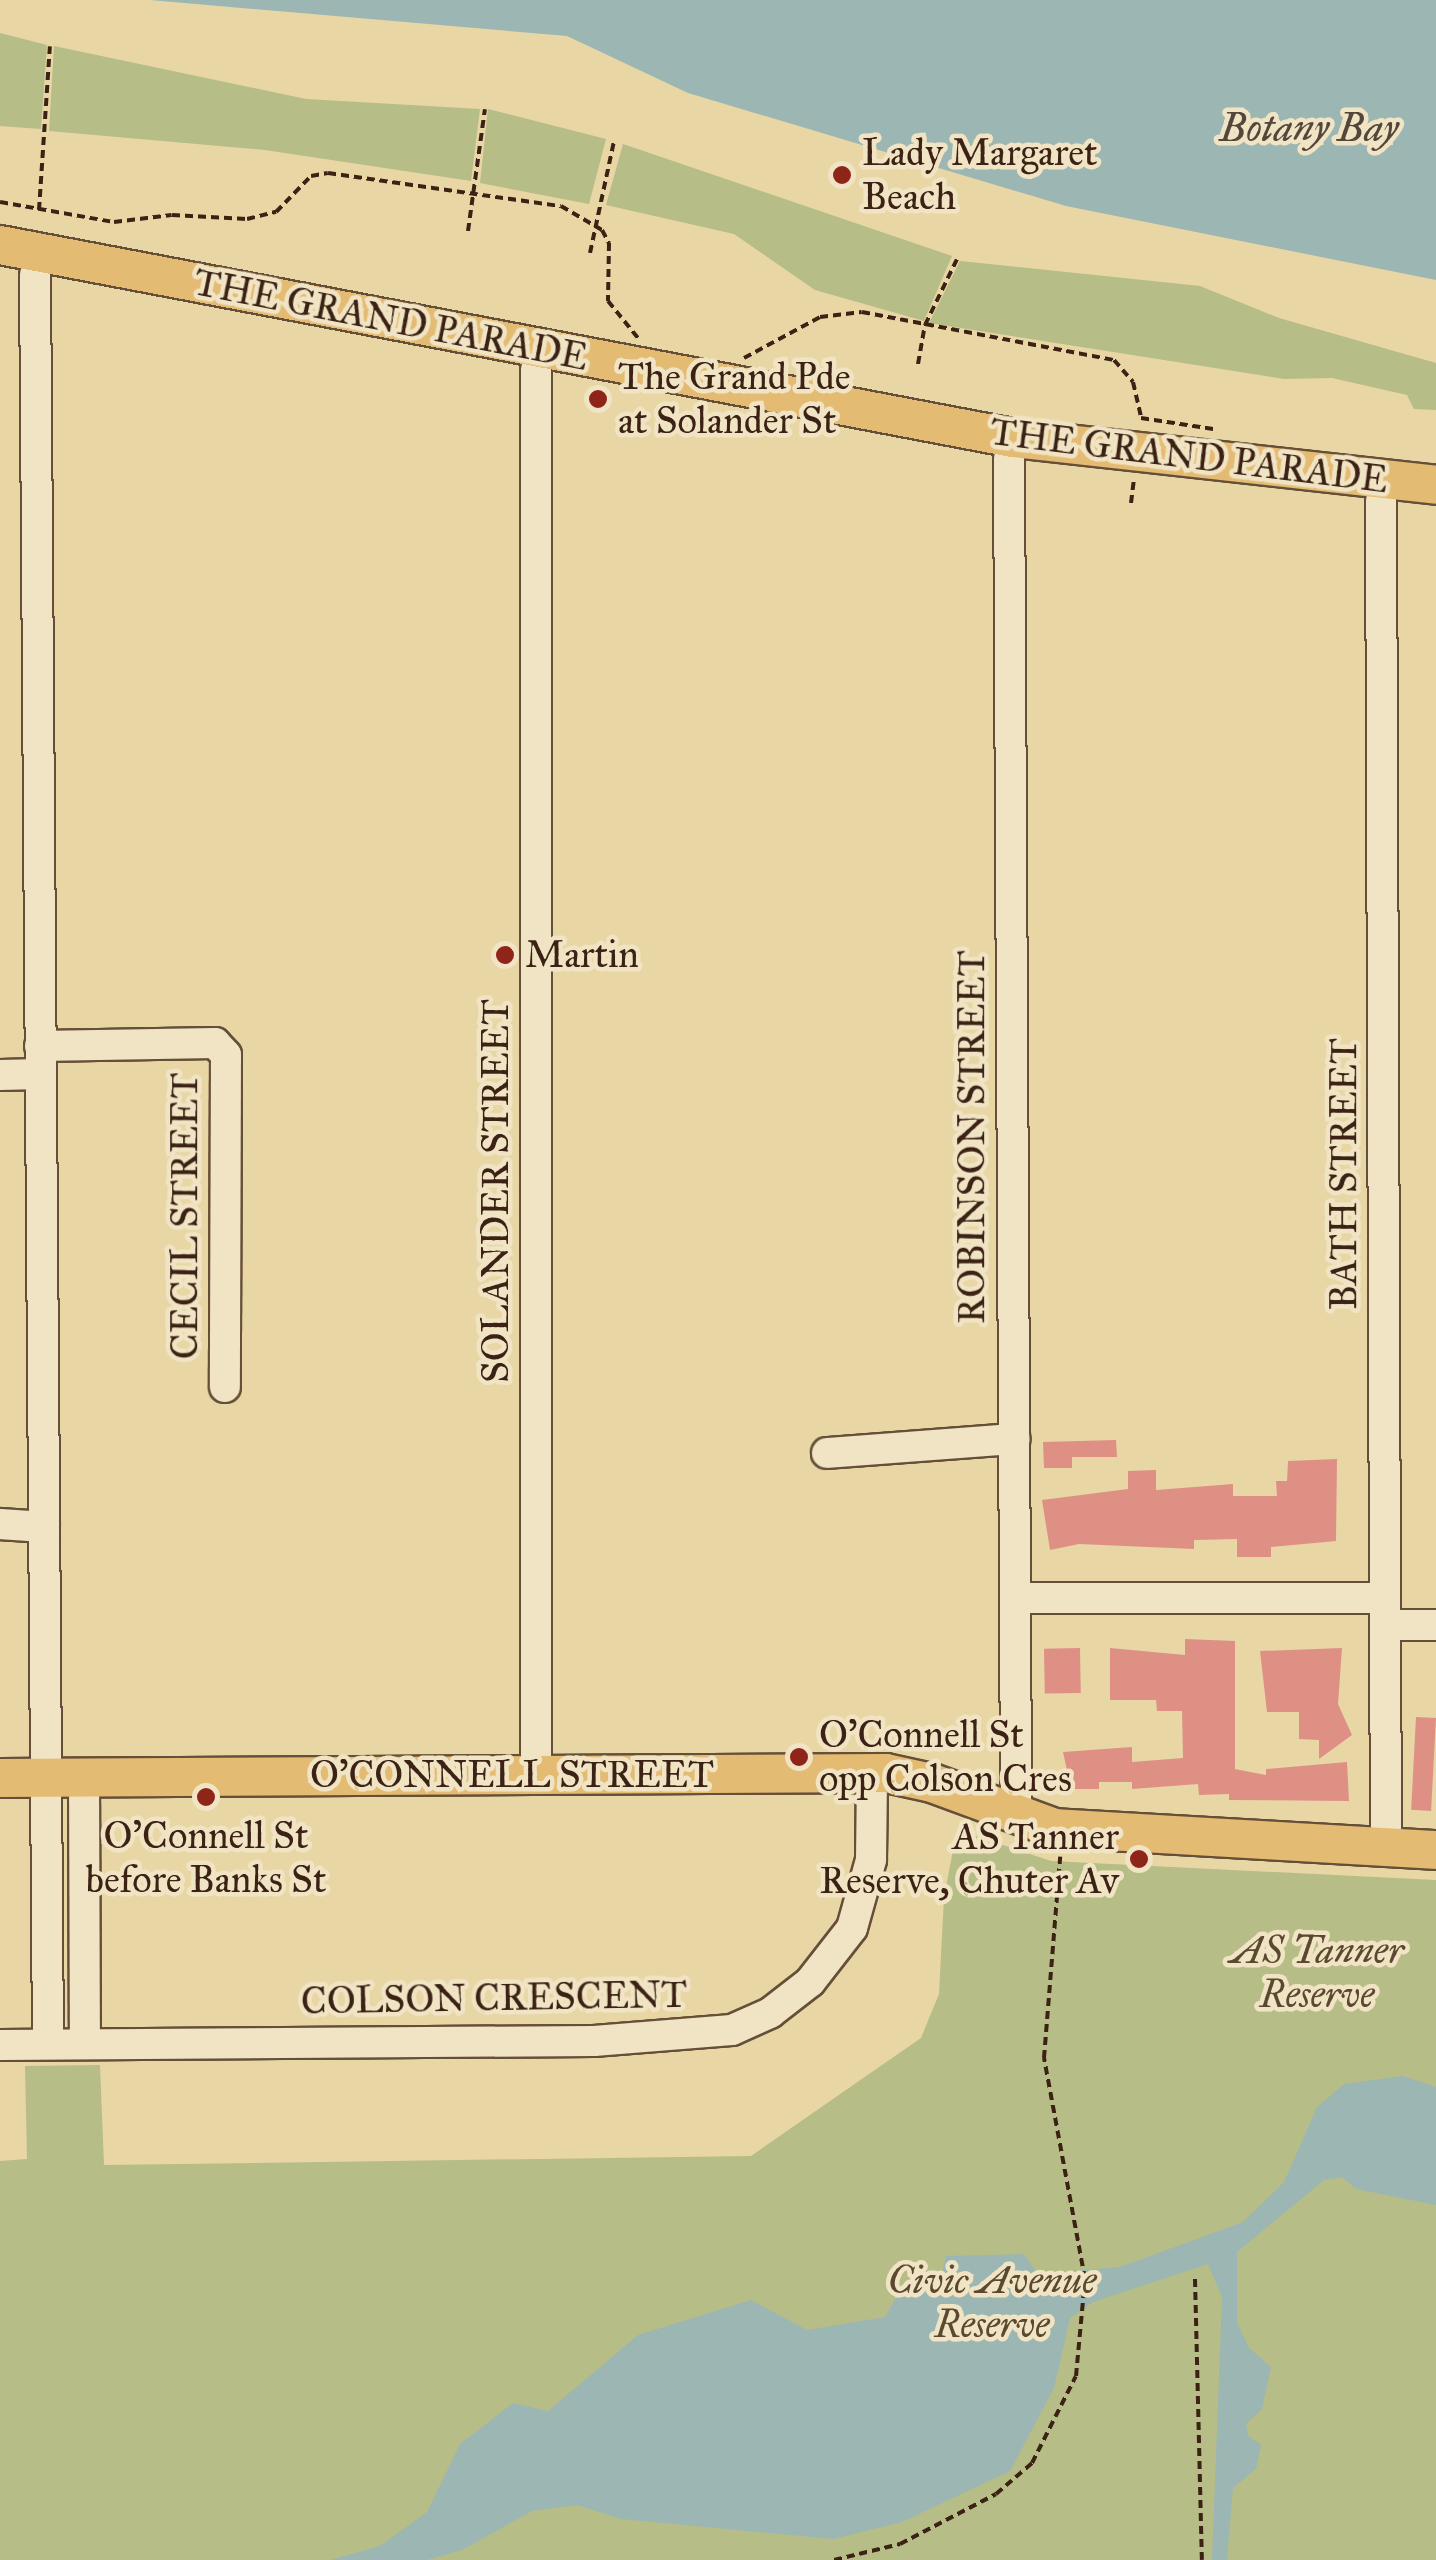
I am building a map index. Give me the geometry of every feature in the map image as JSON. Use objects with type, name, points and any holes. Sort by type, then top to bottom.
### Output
[{"type":"main road","name":"THE GRAND PARADE","points":[[0,245],[1014,438],[1436,484]]},
{"type":"main road","name":"THE GRAND PARADE","points":[[18,272],[1009,458],[1436,506]]},
{"type":"main road","name":"O'CONNELL STREET","points":[[0,1778],[872,1773],[932,1783],[1054,1828],[1436,1850]]},
{"type":"street","points":[[18,272],[41,1060],[48,2044]]},
{"type":"street","name":"SOLANDER STREET","points":[[536,368],[536,1774]]},
{"type":"street","name":"ROBINSON STREET","points":[[1009,458],[1016,1817]]},
{"type":"street","name":"BATH STREET","points":[[1381,500],[1386,1848]]},
{"type":"street","name":"CECIL STREET","points":[[0,1075],[41,1060],[216,1044],[226,1055],[225,1387]]},
{"type":"street","points":[[828,1453],[1014,1440]]},
{"type":"street","points":[[0,1524],[44,1527]]},
{"type":"street","points":[[1015,1598],[1385,1612],[1436,1626]]},
{"type":"street","name":"COLSON CRESCENT","points":[[0,2044],[594,2041],[732,2030],[770,2012],[810,1982],[852,1928],[871,1860],[872,1773]]},
{"type":"street","points":[[84,1777],[85,2044]]},
{"type":"path","points":[[39,210],[50,46]]},
{"type":"path","points":[[468,231],[484,110]]},
{"type":"path","points":[[590,253],[614,141]]},
{"type":"path","points":[[0,202],[114,222],[172,214],[246,219],[276,212],[311,176],[328,173],[473,198],[561,206],[597,226],[609,243],[608,301],[641,342]]},
{"type":"path","points":[[918,364],[926,326],[957,259]]},
{"type":"path","points":[[728,358],[756,352],[843,310],[1114,360],[1134,382],[1142,418],[1221,430]]},
{"type":"path","points":[[834,2560],[922,2534],[996,2494],[1032,2464],[1076,2376],[1085,2279],[1044,2058],[1060,1879],[1054,1828]]},
{"type":"path","points":[[1195,2278],[1202,2560]]},
{"type":"green space","points":[[0,33],[47,45],[41,129],[0,126]]},
{"type":"green space","points":[[54,46],[306,99],[480,109],[471,181],[265,150],[49,131]]},
{"type":"green space","points":[[488,109],[606,139],[589,204],[480,183]]},
{"type":"green space","points":[[623,144],[952,256],[924,321],[815,290],[734,234],[606,205]]},
{"type":"green space","points":[[960,261],[1200,286],[1279,318],[1436,363],[1436,410],[1414,409],[1407,395],[1332,378],[1284,379],[929,323]]},
{"type":"green space","name":"Civic Avenue Reserve","points":[[957,1830],[1051,1861],[1436,1880],[1436,2560],[0,2560],[0,2161],[27,2159],[25,2066],[100,2065],[104,2165],[751,2156],[921,2038],[939,1994],[944,1897]]},
{"type":"water","name":"Botany Bay","points":[[150,0],[1436,0],[1436,280],[1066,206],[688,93],[567,36]]},
{"type":"water","points":[[1403,2076],[1436,2087],[1436,2205],[1356,2189],[1342,2177],[1324,2180],[1237,2252],[1237,2322],[1249,2348],[1271,2367],[1262,2409],[1246,2424],[1248,2436],[1261,2445],[1256,2469],[1233,2488],[1227,2560],[1212,2560],[1222,2297],[1208,2264],[1093,2302],[1070,2318],[1054,2388],[1010,2471],[902,2522],[833,2539],[621,2519],[577,2505],[532,2511],[462,2550],[427,2560],[330,2560],[380,2546],[427,2512],[460,2444],[513,2403],[548,2411],[638,2335],[751,2300],[807,2330],[885,2317],[905,2282],[927,2290],[939,2283],[946,2256],[1024,2254],[1038,2274],[1120,2267],[1243,2222],[1284,2182],[1317,2107],[1344,2084]]},
{"type":"building","points":[[1116,1440],[1117,1457],[1072,1457],[1072,1468],[1044,1468],[1043,1442]]},
{"type":"building","points":[[1337,1459],[1336,1541],[1271,1547],[1271,1557],[1237,1557],[1237,1539],[1194,1540],[1194,1549],[1079,1544],[1050,1550],[1042,1500],[1128,1489],[1128,1471],[1156,1470],[1156,1490],[1233,1484],[1233,1496],[1277,1496],[1276,1481],[1287,1481],[1288,1461]]},
{"type":"building","points":[[1185,1639],[1235,1641],[1235,1769],[1266,1775],[1266,1769],[1347,1762],[1349,1801],[1229,1800],[1229,1794],[1199,1795],[1198,1784],[1132,1789],[1132,1782],[1099,1782],[1099,1789],[1071,1789],[1063,1752],[1132,1747],[1132,1762],[1183,1758],[1182,1711],[1157,1711],[1156,1700],[1110,1700],[1110,1648],[1185,1655]]},
{"type":"building","points":[[1080,1648],[1081,1693],[1045,1694],[1044,1649]]},
{"type":"building","points":[[1342,1648],[1338,1704],[1352,1735],[1319,1759],[1319,1740],[1299,1739],[1299,1712],[1267,1712],[1260,1651]]},
{"type":"building","points":[[1416,1717],[1436,1718],[1431,1811],[1411,1810]]},
{"type":"place","name":"Lady Margaret Beach","points":[[842,175]]},
{"type":"place","name":"The Grand Pde at Solander St","points":[[598,399]]},
{"type":"place","name":"Martin","points":[[505,955]]},
{"type":"place","name":"O'Connell St opp Colson Cres","points":[[799,1757]]},
{"type":"place","name":"O'Connell St before Banks St","points":[[206,1797]]},
{"type":"place","name":"AS Tanner Reserve, Chuter Av","points":[[1139,1859]]},
{"type":"park label","name":"AS Tanner Reserve","points":[[1317,1973]]}]
